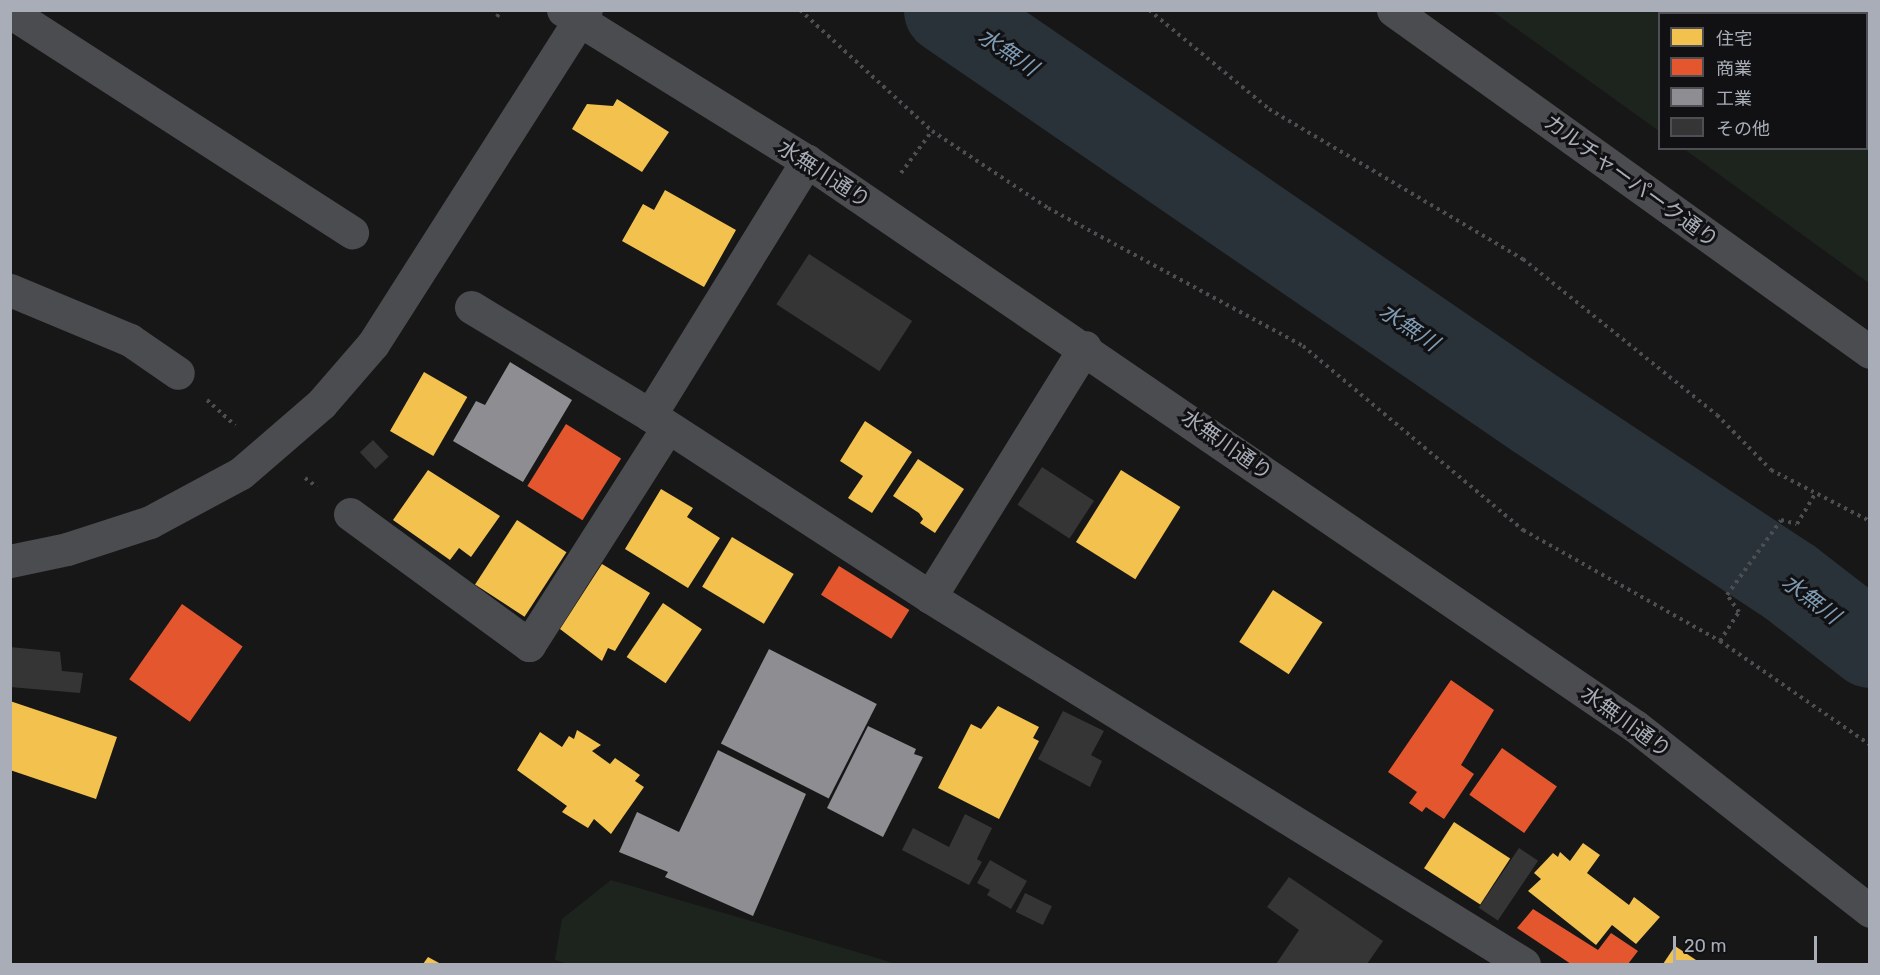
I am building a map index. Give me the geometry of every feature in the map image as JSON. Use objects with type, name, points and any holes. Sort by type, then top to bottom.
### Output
[{"type":"street","name":"カルチャーパーク通り","points":[[1393,10],[1869,352]]},
{"type":"street","points":[[10,12],[352,232]]},
{"type":"street","points":[[10,561],[67,549],[150,522],[241,473],[321,404],[373,344],[576,14]]},
{"type":"street","name":"水無川通り","points":[[576,14],[807,161],[1085,347],[1635,726],[1869,911]]},
{"type":"street","points":[[351,514],[529,645],[807,161]]},
{"type":"street","points":[[10,290],[130,340],[178,373]]},
{"type":"street","points":[[471,307],[658,421],[930,597],[1524,964]]},
{"type":"street","points":[[930,597],[1085,347]]},
{"type":"path","points":[[496,17],[501,10]]},
{"type":"path","points":[[800,10],[932,131],[1048,208],[1282,333],[1523,530],[1720,641],[1869,745]]},
{"type":"path","points":[[1149,10],[1269,109],[1523,259],[1717,415],[1771,470],[1869,521]]},
{"type":"path","points":[[901,173],[932,131]]},
{"type":"path","points":[[1720,641],[1739,612],[1727,595],[1781,520],[1797,524],[1815,494]]},
{"type":"shaded area","points":[[1814,10],[1817,12],[1658,12],[1658,130],[1492,11]]},
{"type":"shaded area","points":[[1868,46],[1870,47],[1869,283],[1685,150],[1868,150]]},
{"type":"shaded area","points":[[611,880],[896,964],[568,964],[555,960],[562,919]]},
{"type":"building: 住宅","points":[[617,99],[669,132],[642,172],[572,129],[587,104],[613,106]]},
{"type":"building: 住宅","points":[[665,190],[736,230],[704,287],[622,241],[643,204],[654,210]]},
{"type":"building: 住宅","points":[[424,372],[467,397],[433,456],[390,431]]},
{"type":"building: 住宅","points":[[865,421],[912,452],[872,513],[848,498],[863,476],[840,461]]},
{"type":"building: 住宅","points":[[918,459],[964,489],[935,533],[920,523],[923,519],[919,513],[893,496]]},
{"type":"building: 住宅","points":[[428,470],[500,516],[471,557],[459,548],[450,560],[393,520]]},
{"type":"building: 住宅","points":[[1121,470],[1180,507],[1135,579],[1076,542]]},
{"type":"building: 住宅","points":[[661,489],[693,508],[687,517],[720,538],[688,588],[625,549]]},
{"type":"building: 住宅","points":[[517,520],[566,552],[525,617],[475,585]]},
{"type":"building: 住宅","points":[[732,537],[794,574],[764,624],[702,587]]},
{"type":"building: 住宅","points":[[602,564],[650,593],[615,651],[608,648],[602,661],[560,629]]},
{"type":"building: 住宅","points":[[1273,590],[1322,622],[1289,674],[1239,642]]},
{"type":"building: 住宅","points":[[663,603],[702,629],[666,683],[627,657]]},
{"type":"building: 住宅","points":[[10,701],[117,737],[96,799],[10,770]]},
{"type":"building: 住宅","points":[[998,706],[1039,727],[1033,738],[1039,741],[999,819],[938,788],[971,724],[981,729]]},
{"type":"building: 住宅","points":[[577,730],[601,745],[592,751],[610,764],[615,758],[640,775],[635,781],[644,787],[611,834],[594,819],[588,828],[562,812],[567,806],[517,770],[540,732],[562,747],[569,736],[574,739]]},
{"type":"building: 住宅","points":[[1454,822],[1510,858],[1480,905],[1424,868]]},
{"type":"building: 住宅","points":[[1583,843],[1600,855],[1587,873],[1629,905],[1634,897],[1660,917],[1636,944],[1612,925],[1596,945],[1528,891],[1541,879],[1534,873],[1553,853],[1558,857],[1560,852],[1570,861]]},
{"type":"building: 住宅","points":[[1675,946],[1702,964],[1663,964]]},
{"type":"building: 住宅","points":[[428,957],[441,964],[423,964]]},
{"type":"building: 商業","points":[[566,424],[621,458],[582,520],[527,486]]},
{"type":"building: 商業","points":[[839,566],[909,610],[891,639],[821,595]]},
{"type":"building: 商業","points":[[182,604],[243,646],[190,722],[129,679]]},
{"type":"building: 商業","points":[[1451,680],[1494,710],[1461,765],[1474,774],[1444,819],[1426,807],[1422,812],[1409,803],[1417,792],[1388,772]]},
{"type":"building: 商業","points":[[1502,748],[1557,786],[1524,833],[1469,795]]},
{"type":"building: 商業","points":[[1533,909],[1598,950],[1611,933],[1638,951],[1628,964],[1571,964],[1517,928]]},
{"type":"building: 工業","points":[[510,362],[572,400],[523,482],[453,441],[476,401],[485,405]]},
{"type":"building: 工業","points":[[769,649],[877,704],[829,798],[721,743]]},
{"type":"building: 工業","points":[[868,726],[916,749],[914,754],[923,757],[883,837],[827,808]]},
{"type":"building: 工業","points":[[718,750],[806,794],[753,916],[665,877],[668,872],[619,852],[637,812],[679,832]]},
{"type":"building: その他","points":[[809,254],[912,321],[879,371],[776,304]]},
{"type":"building: その他","points":[[373,440],[389,457],[376,469],[360,452]]},
{"type":"building: その他","points":[[1042,467],[1094,501],[1069,539],[1017,505]]},
{"type":"building: その他","points":[[10,647],[60,652],[62,671],[83,673],[80,693],[10,687]]},
{"type":"building: その他","points":[[1063,711],[1104,731],[1091,755],[1102,761],[1090,787],[1038,759]]},
{"type":"building: その他","points":[[965,814],[992,828],[977,859],[982,862],[969,885],[902,850],[913,828],[949,847]]},
{"type":"building: その他","points":[[1519,848],[1538,861],[1498,921],[1479,908]]},
{"type":"building: その他","points":[[990,860],[1027,881],[1011,909],[987,895],[990,890],[977,883]]},
{"type":"building: その他","points":[[1289,877],[1383,941],[1367,964],[1276,964],[1299,930],[1267,907]]},
{"type":"building: その他","points":[[1025,893],[1052,906],[1043,925],[1016,912]]},
{"type":"waterway","name":"水無川","points":[[947,10],[1536,414],[1790,582],[1870,644]]}]
